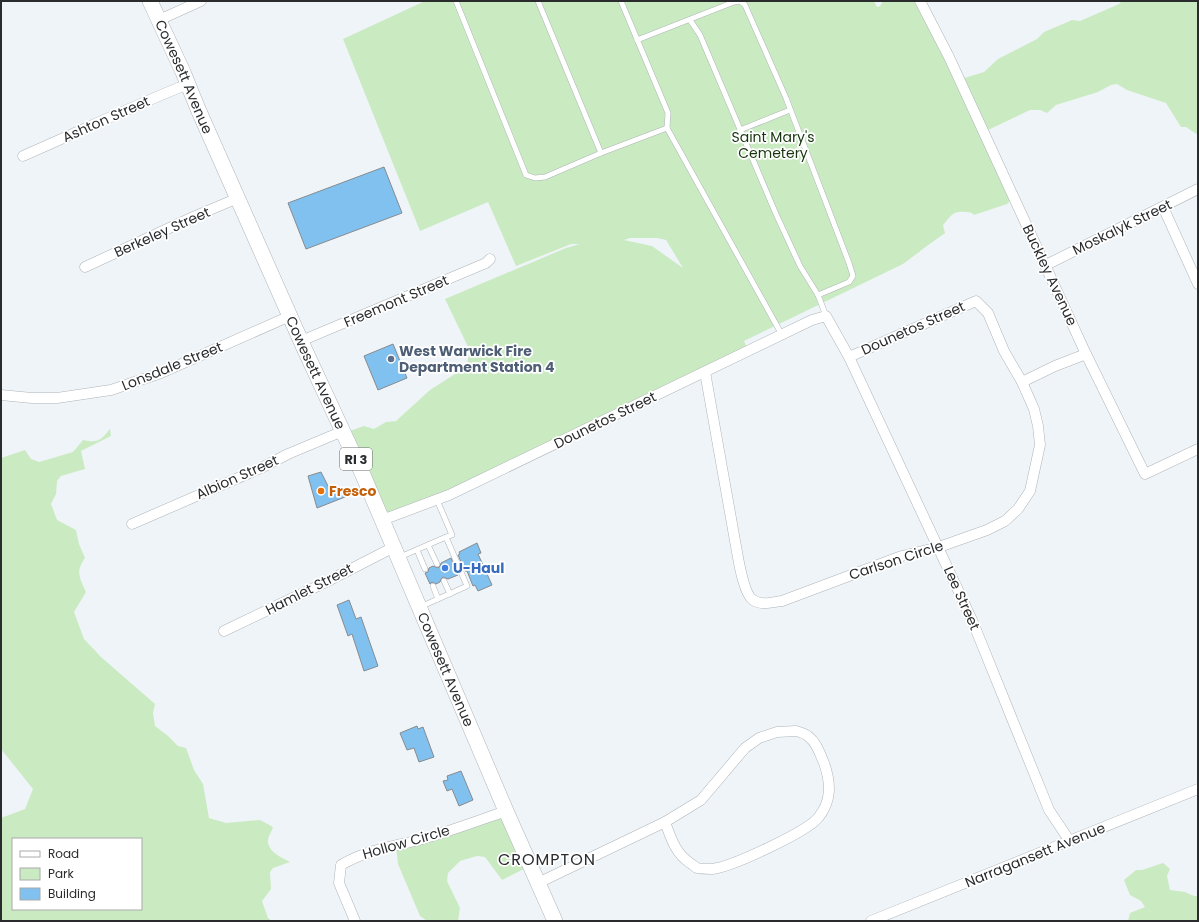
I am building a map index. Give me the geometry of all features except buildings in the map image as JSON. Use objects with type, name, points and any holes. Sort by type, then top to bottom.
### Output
[{"type":"main road","name":"Cowesett Avenue","points":[[150,1],[301,341],[343,431],[506,811],[555,921]]},
{"type":"street","points":[[159,20],[201,1]]},
{"type":"street","name":"Buckley Avenue","points":[[920,1],[957,74],[1086,354],[1145,474],[1198,449]]},
{"type":"street","name":"Ashton Street","points":[[23,156],[152,98],[188,84]]},
{"type":"street","name":"Moskalyk Street","points":[[1046,265],[1090,241],[1198,189]]},
{"type":"street","name":"Berkeley Street","points":[[85,267],[238,198]]},
{"type":"street","points":[[1163,207],[1198,284]]},
{"type":"street","name":"Freemont Street","points":[[301,341],[486,264],[490,259]]},
{"type":"street","name":"Dounetos Street","points":[[849,357],[976,301],[978,302]]},
{"type":"street","name":"Carlson Circle","points":[[705,372],[737,552],[748,592],[753,600],[765,603],[782,601],[902,556],[939,547],[987,530],[1005,521],[1018,509],[1030,491],[1040,445],[1038,426],[1034,410],[1022,382],[1004,351],[988,313],[978,302]]},
{"type":"street","name":"Lonsdale Street","points":[[1,395],[32,398],[57,398],[111,390],[162,373],[290,316]]},
{"type":"street","name":"Dounetos Street","points":[[382,520],[437,500],[812,320],[826,316]]},
{"type":"street","name":"Lee Street","points":[[826,316],[849,357],[972,620],[1049,810],[1069,840]]},
{"type":"street","points":[[1022,382],[1055,366],[1086,354]]},
{"type":"street","name":"Albion Street","points":[[132,524],[343,431]]},
{"type":"street","name":"Hamlet Street","points":[[224,631],[324,583],[396,552]]},
{"type":"street","points":[[538,883],[665,822],[702,800],[745,748],[759,738],[777,732],[796,731],[809,736],[818,749],[826,770],[830,788],[827,803],[818,818],[803,830],[757,853],[728,865],[712,869],[697,868],[684,859],[674,847],[665,822]]},
{"type":"street","name":"Narragansett Avenue","points":[[871,921],[1198,789]]},
{"type":"street","name":"Hollow Circle","points":[[355,921],[339,883],[341,865],[375,850],[420,840],[506,811]]},
{"type":"lane","points":[[456,1],[526,175],[535,178],[545,176],[667,128]]},
{"type":"lane","points":[[538,1],[601,153]]},
{"type":"lane","points":[[621,1],[668,113],[667,128],[782,335]]},
{"type":"lane","points":[[637,40],[734,2],[740,1],[745,5],[790,110],[849,263],[852,276],[849,282],[818,295]]},
{"type":"lane","points":[[690,20],[700,35],[776,214],[797,259],[818,295],[826,316]]},
{"type":"lane","points":[[740,130],[790,110]]},
{"type":"lane","points":[[396,552],[417,550],[452,535],[437,500]]},
{"type":"lane","points":[[419,607],[467,586],[446,537]]},
{"type":"lane","points":[[428,545],[437,564]]},
{"type":"lane","points":[[417,550],[425,569]]},
{"type":"lane","points":[[444,581],[450,594]]},
{"type":"lane","points":[[432,586],[438,599]]},
{"type":"green space","name":"Saint Mary's Cemetery","points":[[425,1],[874,1],[877,7],[880,6],[883,1],[919,1],[961,79],[984,72],[998,59],[1037,39],[1044,32],[1072,20],[1080,21],[1119,4],[1122,1],[1198,1],[1198,135],[1186,127],[1181,127],[1166,103],[1127,90],[1117,84],[1111,85],[1098,92],[1056,105],[1047,113],[1040,110],[1030,110],[986,131],[1015,196],[1007,204],[974,215],[968,212],[955,213],[943,225],[945,233],[903,264],[744,341],[748,350],[453,492],[380,519],[341,434],[364,426],[374,429],[386,422],[396,421],[430,390],[466,367],[470,351],[445,299],[566,248],[580,244],[571,244],[516,266],[488,202],[420,231],[343,39]],"holes":[[[630,238],[657,238],[666,240],[683,268],[652,246],[624,240]]]},
{"type":"green space","points":[[110,429],[111,436],[81,451],[85,469],[61,476],[57,481],[56,494],[51,504],[57,520],[76,530],[79,544],[85,558],[79,571],[80,579],[86,592],[74,612],[84,639],[101,657],[155,704],[153,713],[155,726],[178,746],[186,748],[194,770],[203,784],[209,818],[226,823],[260,820],[273,827],[268,839],[268,844],[275,854],[290,862],[273,868],[270,872],[271,889],[262,901],[268,918],[272,921],[1,921],[1,818],[25,809],[33,789],[1,749],[1,458],[25,450],[31,459],[39,462],[73,452],[83,440],[95,441],[101,439]]},
{"type":"green space","points":[[505,811],[530,866],[502,880],[485,857],[477,856],[460,861],[448,873],[447,881],[460,908],[458,921],[427,921],[420,916],[398,864],[396,846]]},
{"type":"green space","points":[[1163,863],[1170,869],[1167,876],[1170,890],[1198,896],[1198,921],[1128,921],[1130,913],[1145,907],[1141,901],[1130,895],[1124,880],[1136,870],[1142,870]]},
{"type":"place","name":"West Warwick Fire Department Station 4","points":[[391,359]]},
{"type":"place","name":"Fresco","points":[[321,491]]},
{"type":"place","name":"U-Haul","points":[[445,568]]},
{"type":"district","name":"CROMPTON","points":[[547,859]]}]
